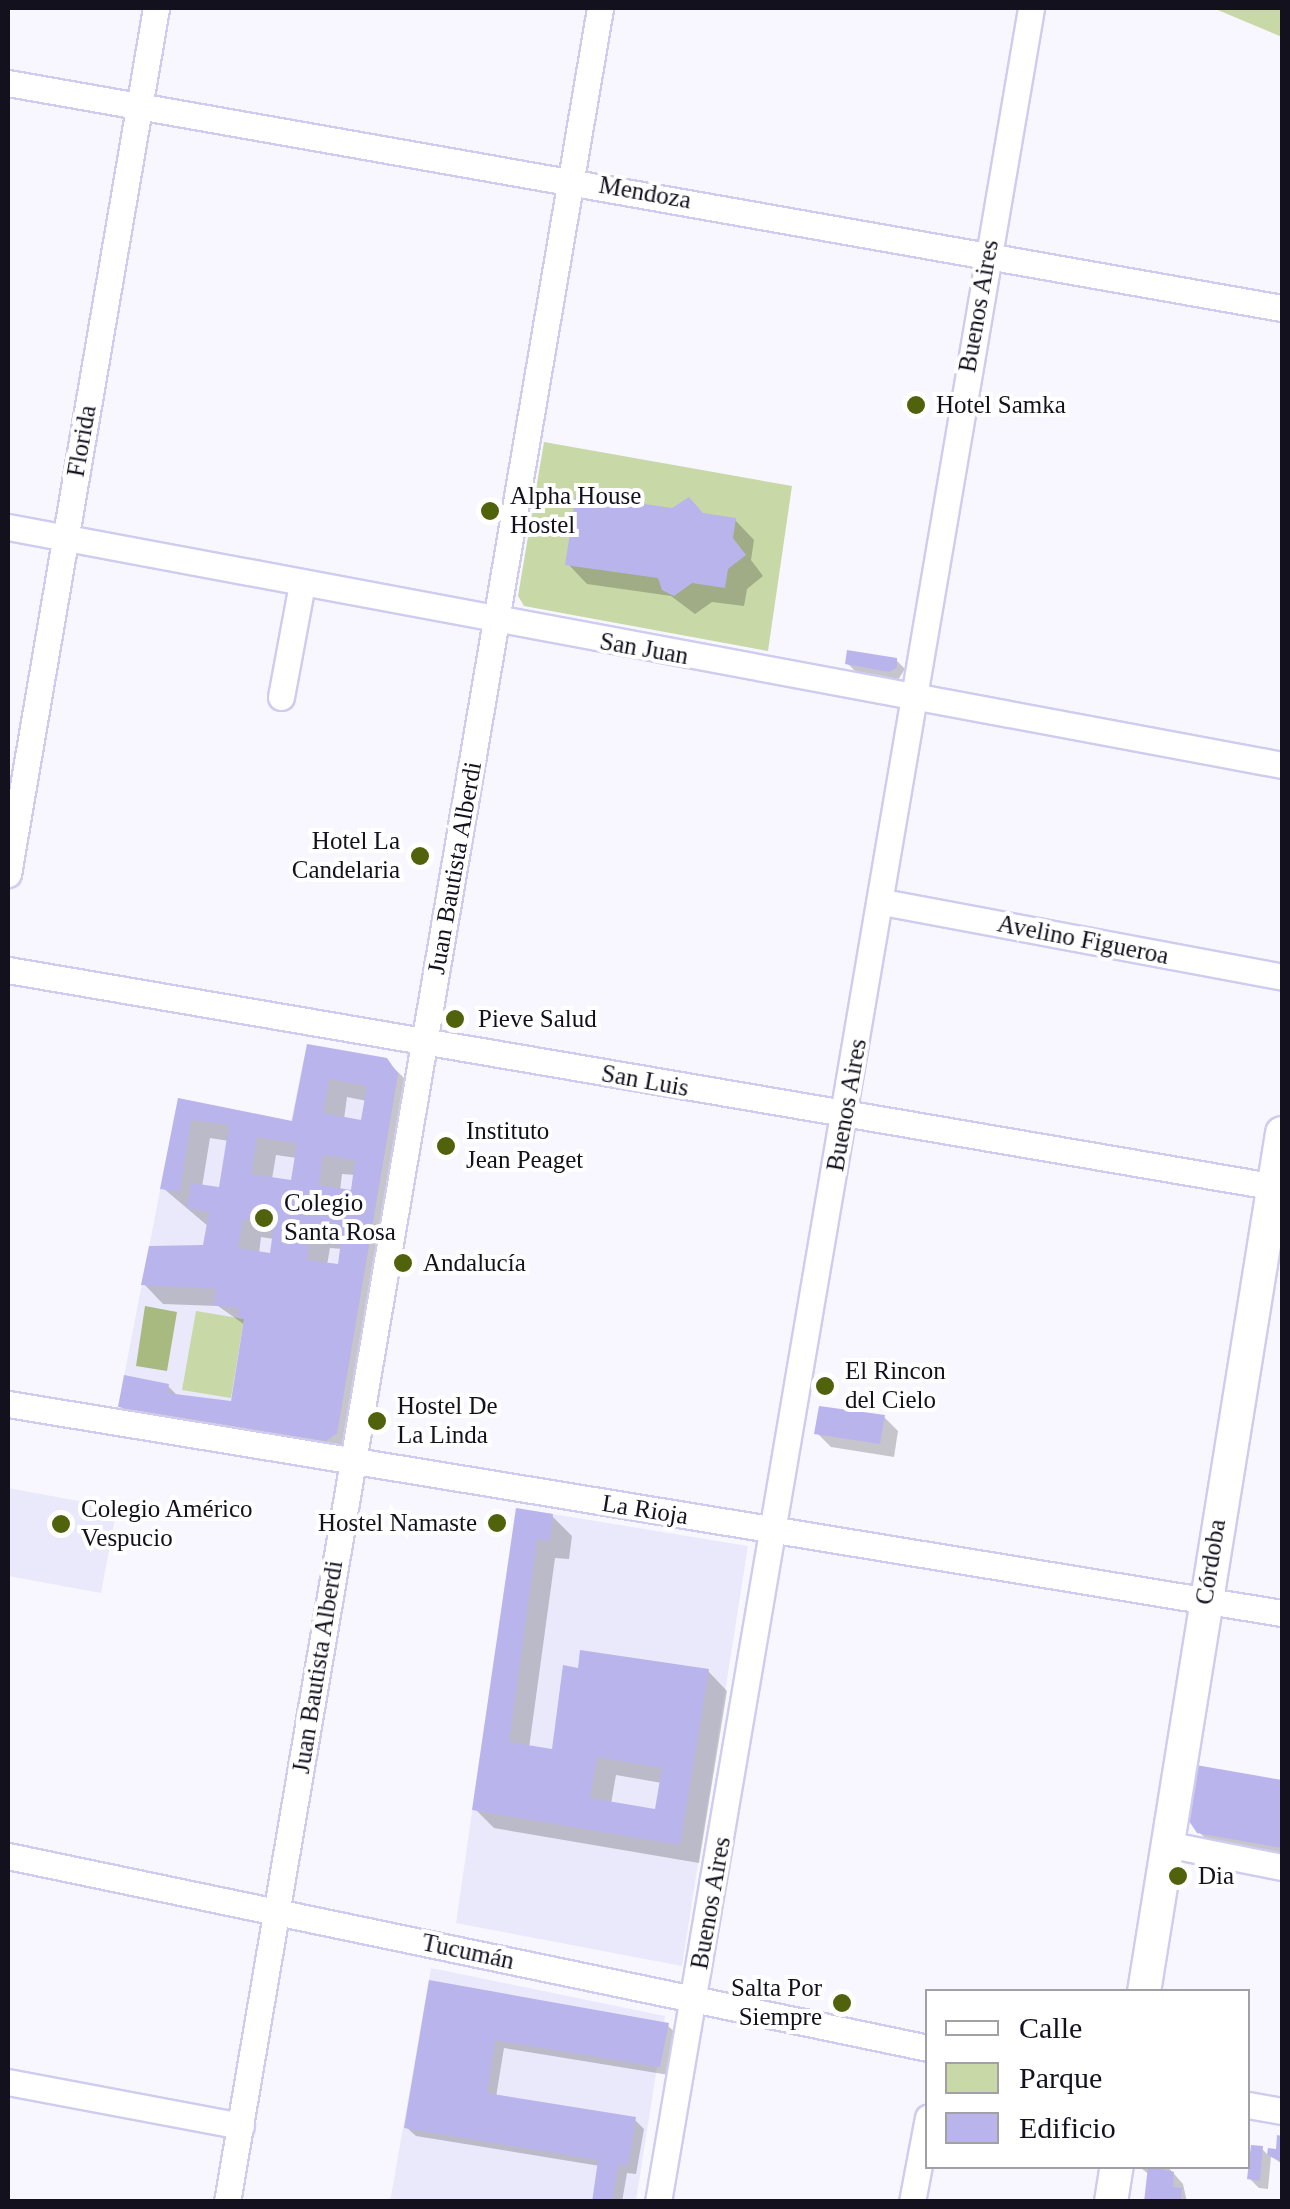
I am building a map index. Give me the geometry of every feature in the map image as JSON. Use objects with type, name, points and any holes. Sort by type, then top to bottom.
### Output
[{"type":"main road","name":"Córdoba","points":[[1144,1989],[1205,1601],[1278,1188],[1282,1133]]},
{"type":"main road","points":[[1111,2202],[1116,2169]]},
{"type":"street","name":"Florida","points":[[8,874],[156,8]]},
{"type":"street","name":"Juan Bautista Alberdi","points":[[227,2202],[600,8]]},
{"type":"street","name":"Buenos Aires","points":[[658,2202],[883,902],[1031,8]]},
{"type":"street","name":"Mendoza","points":[[8,83],[1282,308]]},
{"type":"street","name":"San Juan","points":[[8,526],[498,622],[1282,765]]},
{"type":"street","points":[[282,698],[302,584]]},
{"type":"street","name":"Avelino Figueroa","points":[[883,902],[1282,977]]},
{"type":"street","name":"San Luis","points":[[8,970],[1278,1188]]},
{"type":"street","name":"La Rioja","points":[[8,1404],[1282,1613]]},
{"type":"street","points":[[1166,1844],[1282,1866]]},
{"type":"street","name":"Tucumán","points":[[8,1856],[925,2047]]},
{"type":"street","points":[[8,2082],[241,2126]]},
{"type":"street","points":[[1250,2106],[1282,2112]]},
{"type":"street","points":[[912,2202],[925,2133]]},
{"type":"shaded area","name":"Colegio Santa Rosa","points":[[307,1044],[387,1058],[398,1074],[337,1433],[326,1441],[118,1407],[178,1098],[291,1121]]},
{"type":"shaded area","points":[[145,1306],[177,1312],[167,1371],[136,1366]]},
{"type":"shaded area","name":"Colegio Américo Vespucio","points":[[8,1488],[117,1508],[101,1593],[8,1576]]},
{"type":"shaded area","points":[[516,1508],[748,1546],[682,1966],[456,1923]]},
{"type":"shaded area","points":[[431,1968],[665,2016],[636,2201],[390,2202]]},
{"type":"green space","points":[[1213,8],[1282,8],[1282,37]]},
{"type":"green space","points":[[544,442],[792,486],[768,651],[524,606],[518,596]]},
{"type":"green space","points":[[196,1311],[244,1319],[231,1398],[182,1390]]},
{"type":"building","points":[[576,494],[672,508],[689,497],[703,513],[736,518],[733,538],[746,555],[728,569],[725,588],[692,583],[674,596],[662,590],[658,578],[565,565]]},
{"type":"building","points":[[847,650],[897,658],[897,668],[889,672],[845,664]]},
{"type":"building","name":"Colegio Santa Rosa","points":[[307,1044],[387,1058],[398,1074],[337,1433],[326,1441],[118,1407],[124,1375],[169,1384],[167,1393],[231,1401],[244,1319],[238,1318],[239,1308],[213,1305],[217,1289],[141,1285],[149,1246],[203,1245],[209,1212],[187,1208],[191,1183],[219,1187],[229,1125],[191,1120],[180,1192],[160,1189],[178,1098],[292,1121]],"holes":[[[329,1079],[367,1086],[361,1120],[323,1113]],[[257,1137],[297,1143],[291,1180],[251,1174]],[[323,1155],[355,1160],[351,1190],[319,1185]],[[243,1219],[274,1224],[270,1253],[238,1248]],[[311,1230],[342,1234],[338,1264],[307,1260]]]},
{"type":"building","points":[[819,1406],[885,1415],[880,1444],[814,1434]]},
{"type":"building","points":[[516,1508],[553,1514],[550,1541],[537,1539],[509,1742],[552,1749],[563,1665],[578,1668],[580,1650],[709,1669],[680,1845],[472,1810]],"holes":[[[597,1757],[662,1768],[655,1809],[590,1798]]]},
{"type":"building","points":[[1196,1765],[1282,1780],[1282,1848],[1197,1833],[1187,1818]]},
{"type":"building","points":[[429,1980],[669,2023],[660,2067],[495,2040],[487,2093],[636,2117],[628,2166],[618,2165],[612,2202],[592,2202],[598,2160],[404,2128]]},
{"type":"building","points":[[1277,2135],[1282,2136],[1282,2162],[1267,2155],[1268,2148],[1276,2149]]},
{"type":"building","points":[[1251,2145],[1263,2146],[1260,2181],[1247,2179]]},
{"type":"building","points":[[1148,2169],[1174,2172],[1173,2187],[1182,2188],[1181,2199],[1144,2202]]},
{"type":"place","name":"Hotel Samka","points":[[916,405]]},
{"type":"place","name":"Alpha House Hostel","points":[[490,511]]},
{"type":"place","name":"Hotel La Candelaria","points":[[420,856]]},
{"type":"place","name":"Pieve Salud","points":[[455,1019]]},
{"type":"place","name":"Instituto Jean Peaget","points":[[446,1146]]},
{"type":"place","name":"Colegio Santa Rosa","points":[[264,1218]]},
{"type":"place","name":"Andalucía","points":[[403,1263]]},
{"type":"place","name":"El Rincon del Cielo","points":[[825,1386]]},
{"type":"place","name":"Hostel De La Linda","points":[[377,1421]]},
{"type":"place","name":"Hostel Namaste","points":[[497,1523]]},
{"type":"place","name":"Colegio Américo Vespucio","points":[[61,1524]]},
{"type":"place","name":"Dia","points":[[1178,1876]]},
{"type":"place","name":"Salta Por Siempre","points":[[842,2003]]}]
